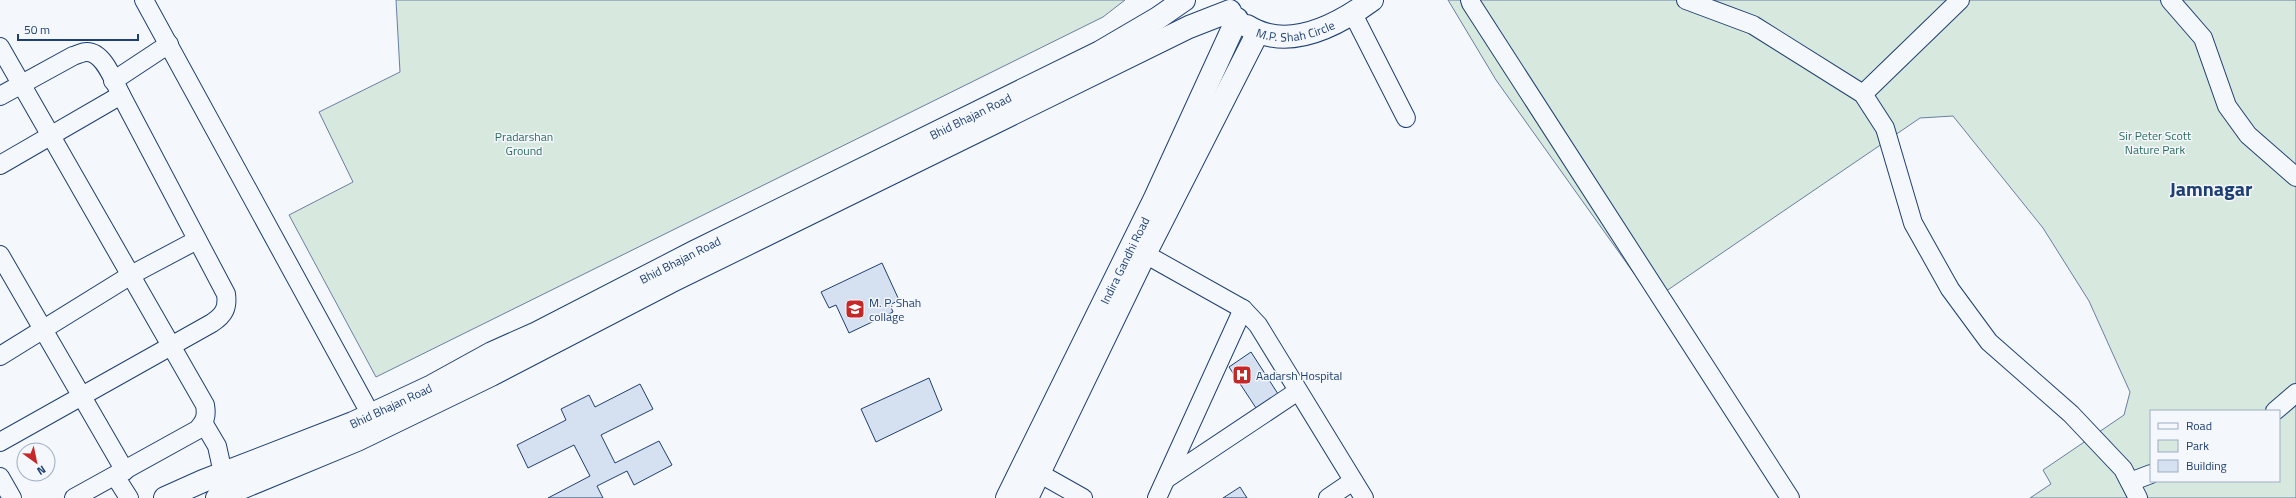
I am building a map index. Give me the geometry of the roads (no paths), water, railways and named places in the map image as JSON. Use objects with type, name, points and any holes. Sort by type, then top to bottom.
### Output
[{"type":"main road","name":"Bhid Bhajan Road","points":[[231,495],[1100,52],[1158,18],[1184,0]]},
{"type":"main road","name":"M.P. Shah Circle","points":[[1231,10],[1258,32],[1279,36],[1301,35],[1333,25],[1353,14],[1372,0]]},
{"type":"main road","name":"Bhid Bhajan Road","points":[[165,498],[223,474],[375,422],[491,375],[720,258],[1189,27],[1231,10]]},
{"type":"main road","name":"Indira Gandhi Road","points":[[1027,498],[1032,469],[1158,191],[1231,10]]},
{"type":"main road","name":"Indira Gandhi Road","points":[[1007,498],[1032,469],[1145,254],[1258,32]]},
{"type":"street","points":[[144,0],[375,422]]},
{"type":"street","points":[[1470,0],[1790,498]]},
{"type":"street","points":[[1686,0],[1753,25],[1863,94],[1885,128],[1913,223],[1950,289],[1989,342],[2071,414],[2124,469],[2134,490],[2150,475]]},
{"type":"street","points":[[1863,94],[1960,0]]},
{"type":"street","points":[[2170,0],[2202,38],[2227,106],[2248,135],[2296,177]]},
{"type":"street","points":[[1353,14],[1406,118]]},
{"type":"street","points":[[0,166],[117,88],[169,44]]},
{"type":"street","points":[[0,47],[173,346],[205,405],[206,414],[204,424],[187,438],[74,498]]},
{"type":"street","points":[[0,96],[74,56],[86,52],[96,55],[117,88],[226,294],[227,305],[222,316],[173,346],[0,442]]},
{"type":"street","points":[[0,356],[131,275],[197,240]]},
{"type":"street","points":[[1145,254],[1243,309],[1258,325],[1364,498]]},
{"type":"street","points":[[0,255],[83,397],[120,473],[129,498]]},
{"type":"street","points":[[1157,498],[1243,309]]},
{"type":"street","points":[[1165,480],[1298,391]]},
{"type":"street","points":[[2276,410],[2296,393]]},
{"type":"street","points":[[204,424],[217,446],[223,474]]},
{"type":"street","points":[[1032,469],[1083,498]]},
{"type":"street","points":[[0,477],[12,498]]},
{"type":"street","points":[[1328,498],[1353,481]]},
{"type":"place","name":"M. P. Shah collage","points":[[855,309]]},
{"type":"place","name":"Aadarsh Hospital","points":[[1242,375]]},
{"type":"district","name":"Jamnagar","points":[[2211,188]]},
{"type":"park label","name":"Sir Peter Scott Nature Park","points":[[2155,142]]},
{"type":"park label","name":"Pradarshan Ground","points":[[524,143]]}]
